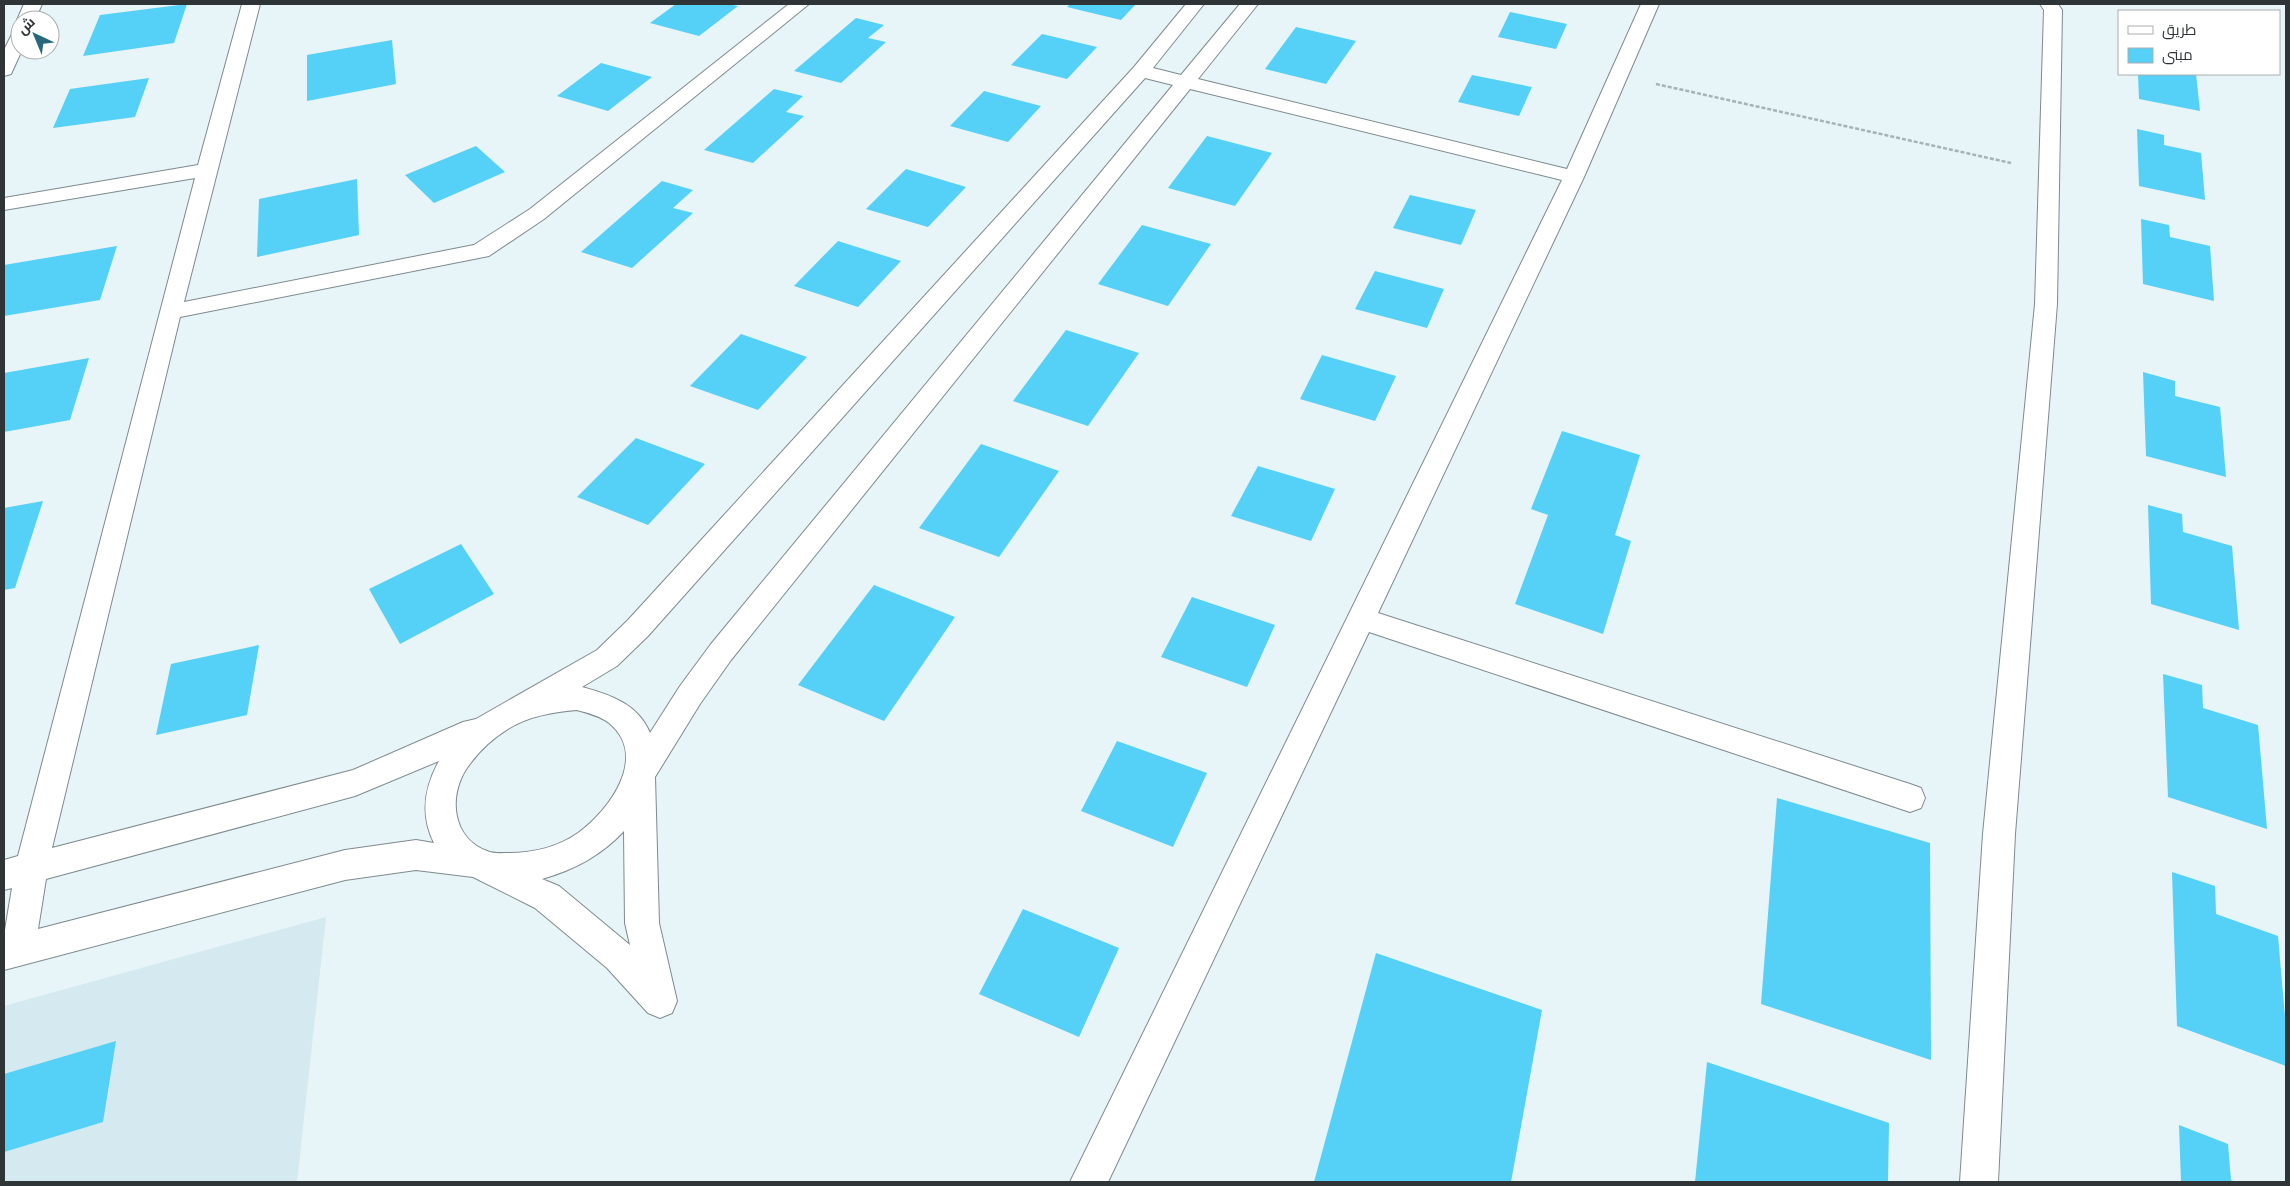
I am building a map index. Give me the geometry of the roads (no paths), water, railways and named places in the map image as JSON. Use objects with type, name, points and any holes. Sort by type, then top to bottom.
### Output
[{"type":"street","points":[[251,4],[170,312],[17,872],[11,953],[345,866],[416,856],[502,868],[532,867],[562,858],[590,843],[613,823],[630,799],[640,775],[690,695],[721,652],[1186,83],[1248,4]]},
{"type":"street","points":[[170,312],[481,252],[537,214],[800,4]]},
{"type":"street","points":[[17,872],[355,783],[403,764],[509,714],[550,700],[577,698],[600,704],[620,715],[634,731],[641,752],[642,924],[660,1000],[619,956],[547,897],[476,863],[456,850],[443,831],[438,809],[442,784],[455,760],[472,739],[509,714],[607,658],[638,628],[1141,70],[1195,4]]},
{"type":"street","points":[[1089,1182],[1574,177],[1650,4]]},
{"type":"street","points":[[1979,1182],[1999,834],[2046,304],[2052,10],[2049,4]]},
{"type":"street","points":[[4,70],[10,56]]},
{"type":"street","points":[[1141,70],[1186,83],[1574,177]]},
{"type":"street","points":[[4,204],[207,170]]},
{"type":"street","points":[[1360,618],[1910,798]]}]
